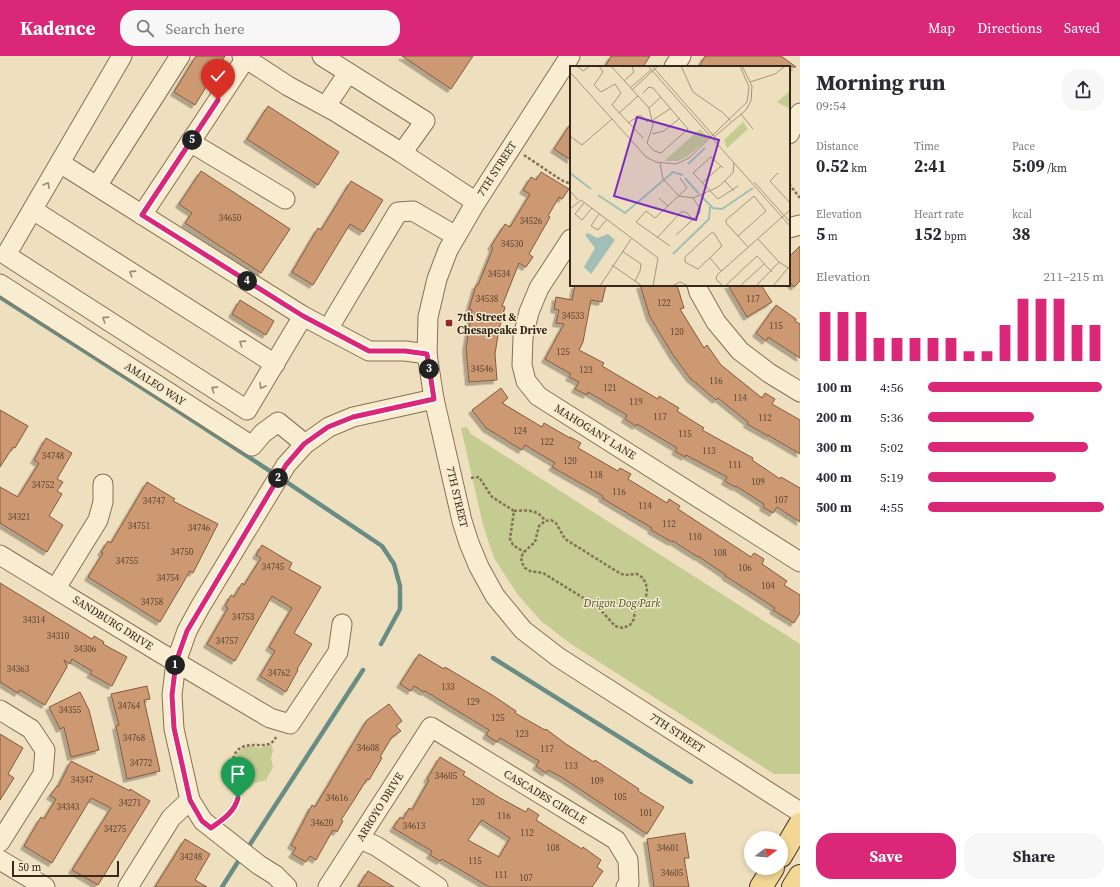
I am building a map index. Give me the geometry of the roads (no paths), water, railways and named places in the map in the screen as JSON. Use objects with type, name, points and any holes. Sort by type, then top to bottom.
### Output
[{"type":"main road","points":[[788,844],[800,824]]},
{"type":"main road","points":[[761,887],[769,875]]},
{"type":"main road","points":[[793,887],[800,876]]},
{"type":"street","points":[[122,56],[6,255],[247,410],[303,316]]},
{"type":"street","points":[[97,186],[180,56]]},
{"type":"street","points":[[322,56],[425,121],[402,153]]},
{"type":"street","name":"7TH STREET","points":[[570,56],[476,202],[448,250],[437,279],[428,317],[427,354],[434,399],[462,521],[479,567],[495,596],[523,630],[558,658],[800,812]]},
{"type":"street","points":[[675,66],[681,56]]},
{"type":"street","points":[[142,215],[244,57],[288,86],[326,106],[402,153],[476,202]]},
{"type":"street","points":[[326,106],[348,73]]},
{"type":"street","points":[[790,132],[800,113]]},
{"type":"street","points":[[190,142],[285,199]]},
{"type":"street","points":[[60,163],[303,316],[369,351],[405,351],[427,354]]},
{"type":"street","points":[[33,210],[275,364]]},
{"type":"street","points":[[329,330],[334,319],[398,212],[412,211],[456,236]]},
{"type":"street","points":[[790,228],[800,225]]},
{"type":"street","name":"MAHOGANY LANE","points":[[570,241],[539,288],[529,312],[523,337],[522,365],[526,382],[538,396],[800,562]]},
{"type":"street","name":"AMALEO WAY","points":[[0,284],[252,446],[263,433],[278,422],[304,444]]},
{"type":"street","points":[[697,286],[699,292],[716,322],[740,351],[800,392]]},
{"type":"street","points":[[287,887],[274,875],[232,845],[202,821],[190,800],[174,728],[172,695],[176,662],[187,631],[286,465],[304,444],[328,427],[353,417],[434,399]]},
{"type":"street","points":[[56,588],[98,520],[102,502],[103,484]]},
{"type":"street","name":"SANDBURG DRIVE","points":[[0,555],[270,718],[285,722],[338,652],[342,624]]},
{"type":"street","points":[[0,710],[32,729],[45,750],[43,774],[0,842]]},
{"type":"street","name":"ARROYO DRIVE","points":[[328,887],[431,727]]},
{"type":"street","name":"CASCADES CIRCLE","points":[[431,727],[616,840],[628,860],[628,883],[626,887]]},
{"type":"street","points":[[128,887],[171,818],[190,800]]},
{"type":"street","points":[[360,839],[376,846],[438,887]]},
{"type":"street","points":[[0,860],[45,887]]},
{"type":"waterway","points":[[0,297],[276,475]]},
{"type":"waterway","points":[[282,479],[382,546],[394,564],[400,586],[400,609],[381,644]]},
{"type":"waterway","points":[[493,658],[691,782]]},
{"type":"waterway","points":[[247,849],[363,670]]},
{"type":"waterway","points":[[222,887],[241,857]]},
{"type":"place","name":"7th Street & Chesapeake Drive","points":[[449,323]]},
{"type":"park label","name":"Drigon Dog Park","points":[[622,603]]}]
